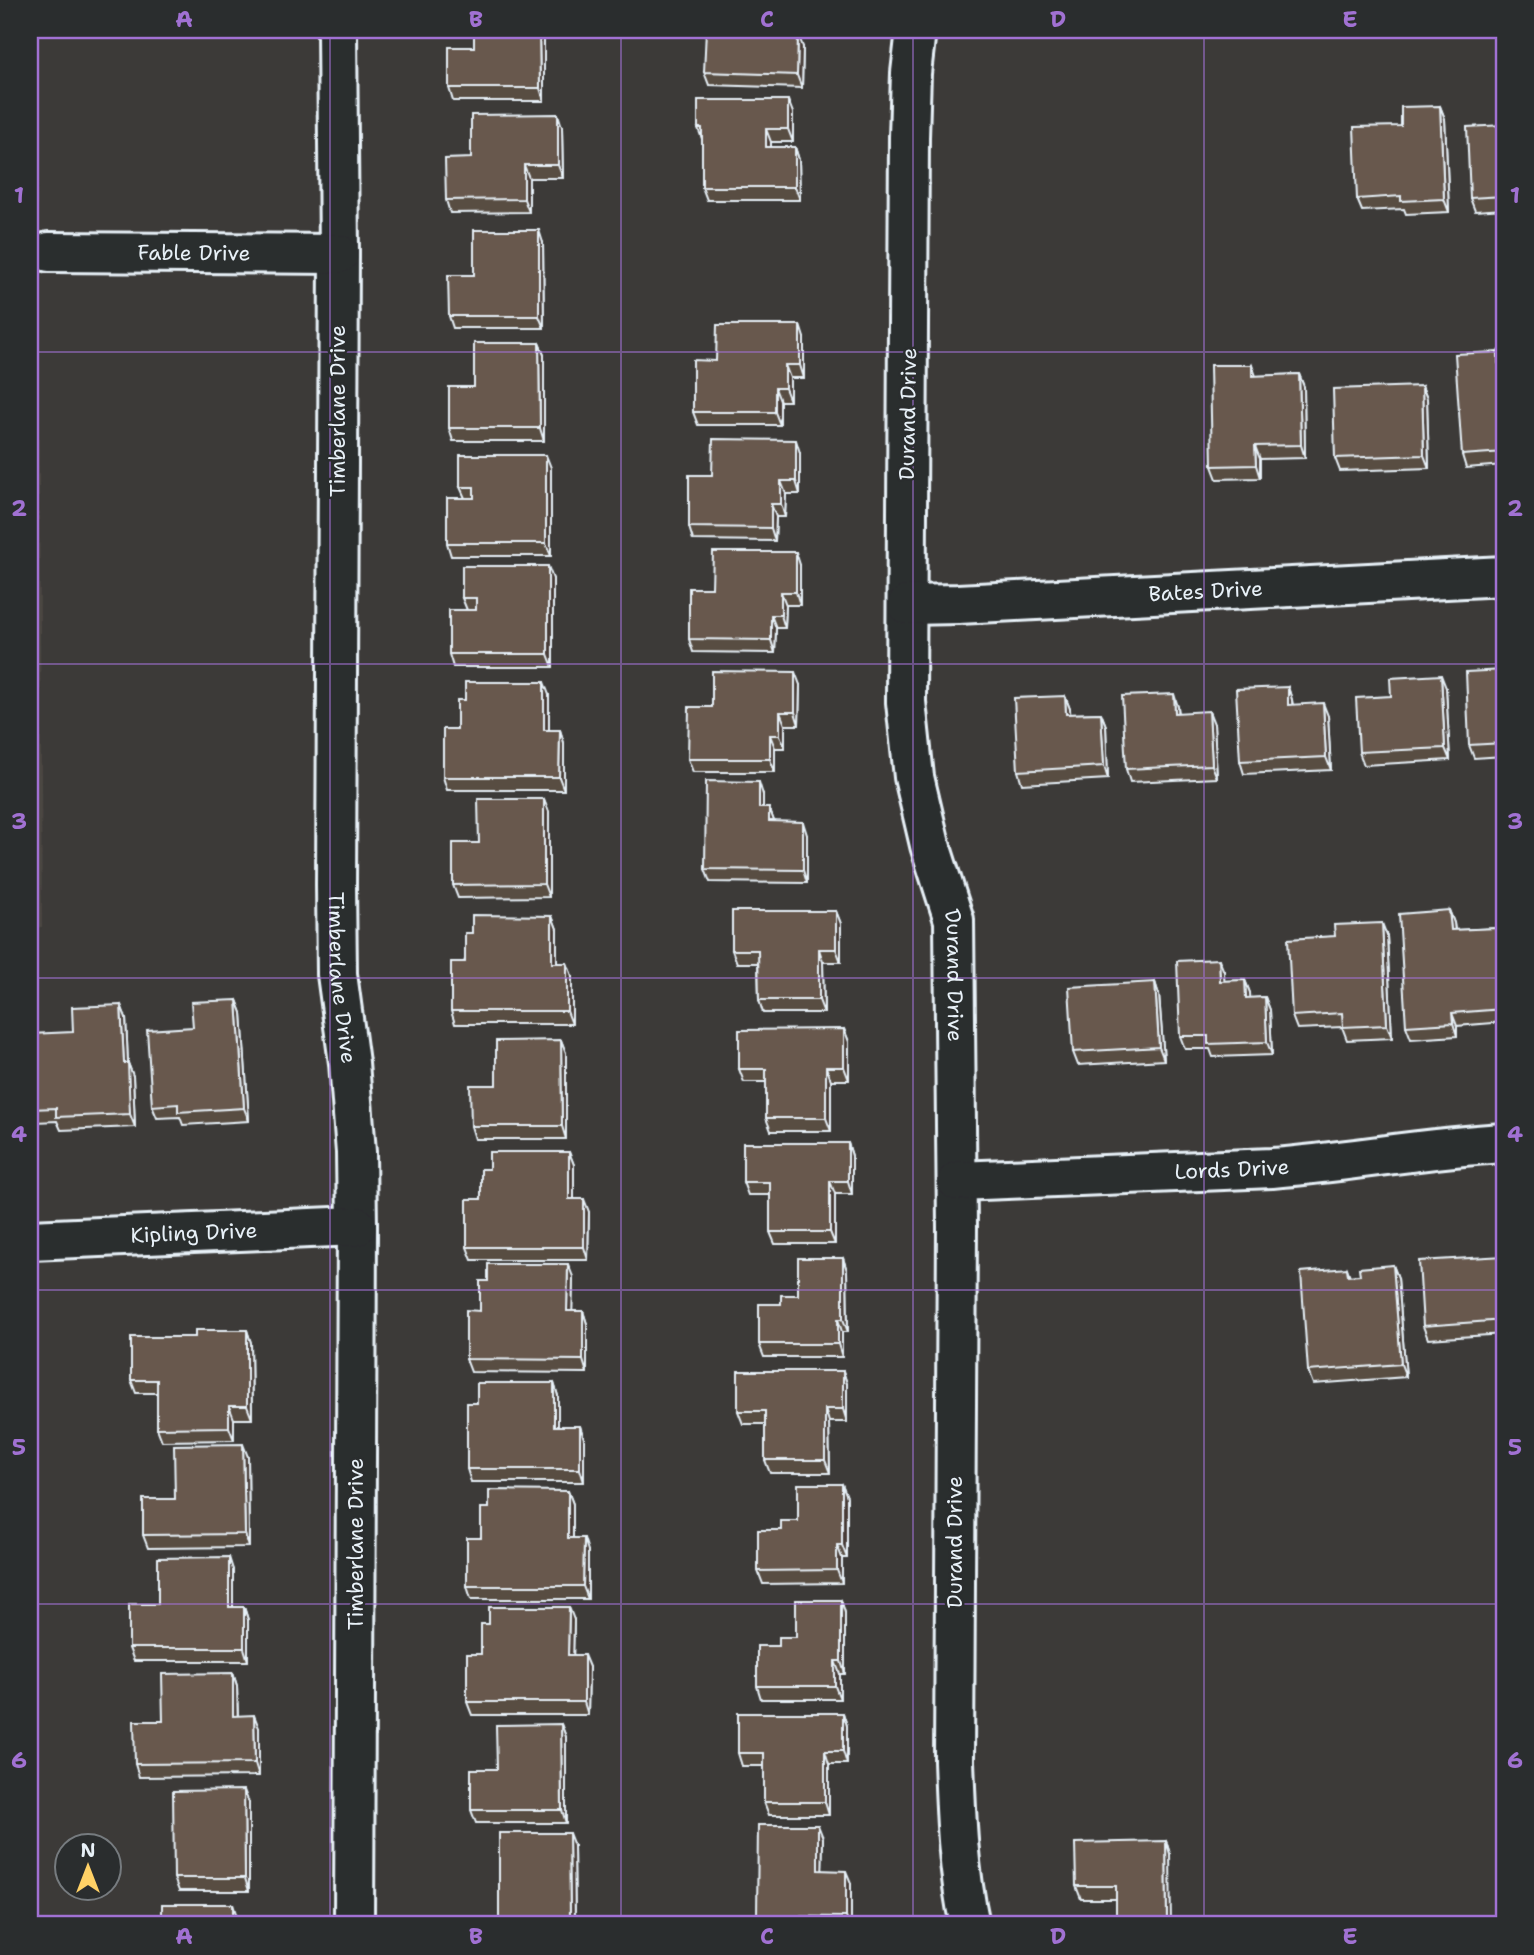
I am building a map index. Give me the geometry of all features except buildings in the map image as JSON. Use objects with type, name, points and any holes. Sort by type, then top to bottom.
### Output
[{"type":"street","name":"Timberlane Drive","points":[[337,30],[339,254],[336,885],[337,974],[355,1140],[357,1226],[355,1925]]},
{"type":"street","name":"Durand Drive","points":[[916,30],[911,73],[909,137],[906,702],[914,777],[930,845],[954,920],[957,1181],[954,1761],[956,1828],[970,1925]]},
{"type":"street","name":"Fable Drive","points":[[49,252],[339,254]]},
{"type":"street","name":"Bates Drive","points":[[907,605],[1504,576]]},
{"type":"street","name":"Lords Drive","points":[[957,1181],[1317,1165],[1437,1148],[1504,1143]]},
{"type":"street","name":"Kipling Drive","points":[[30,1240],[357,1226]]},
{"type":"shaded area","points":[[30,30],[36,30],[42,927],[30,928]]}]
